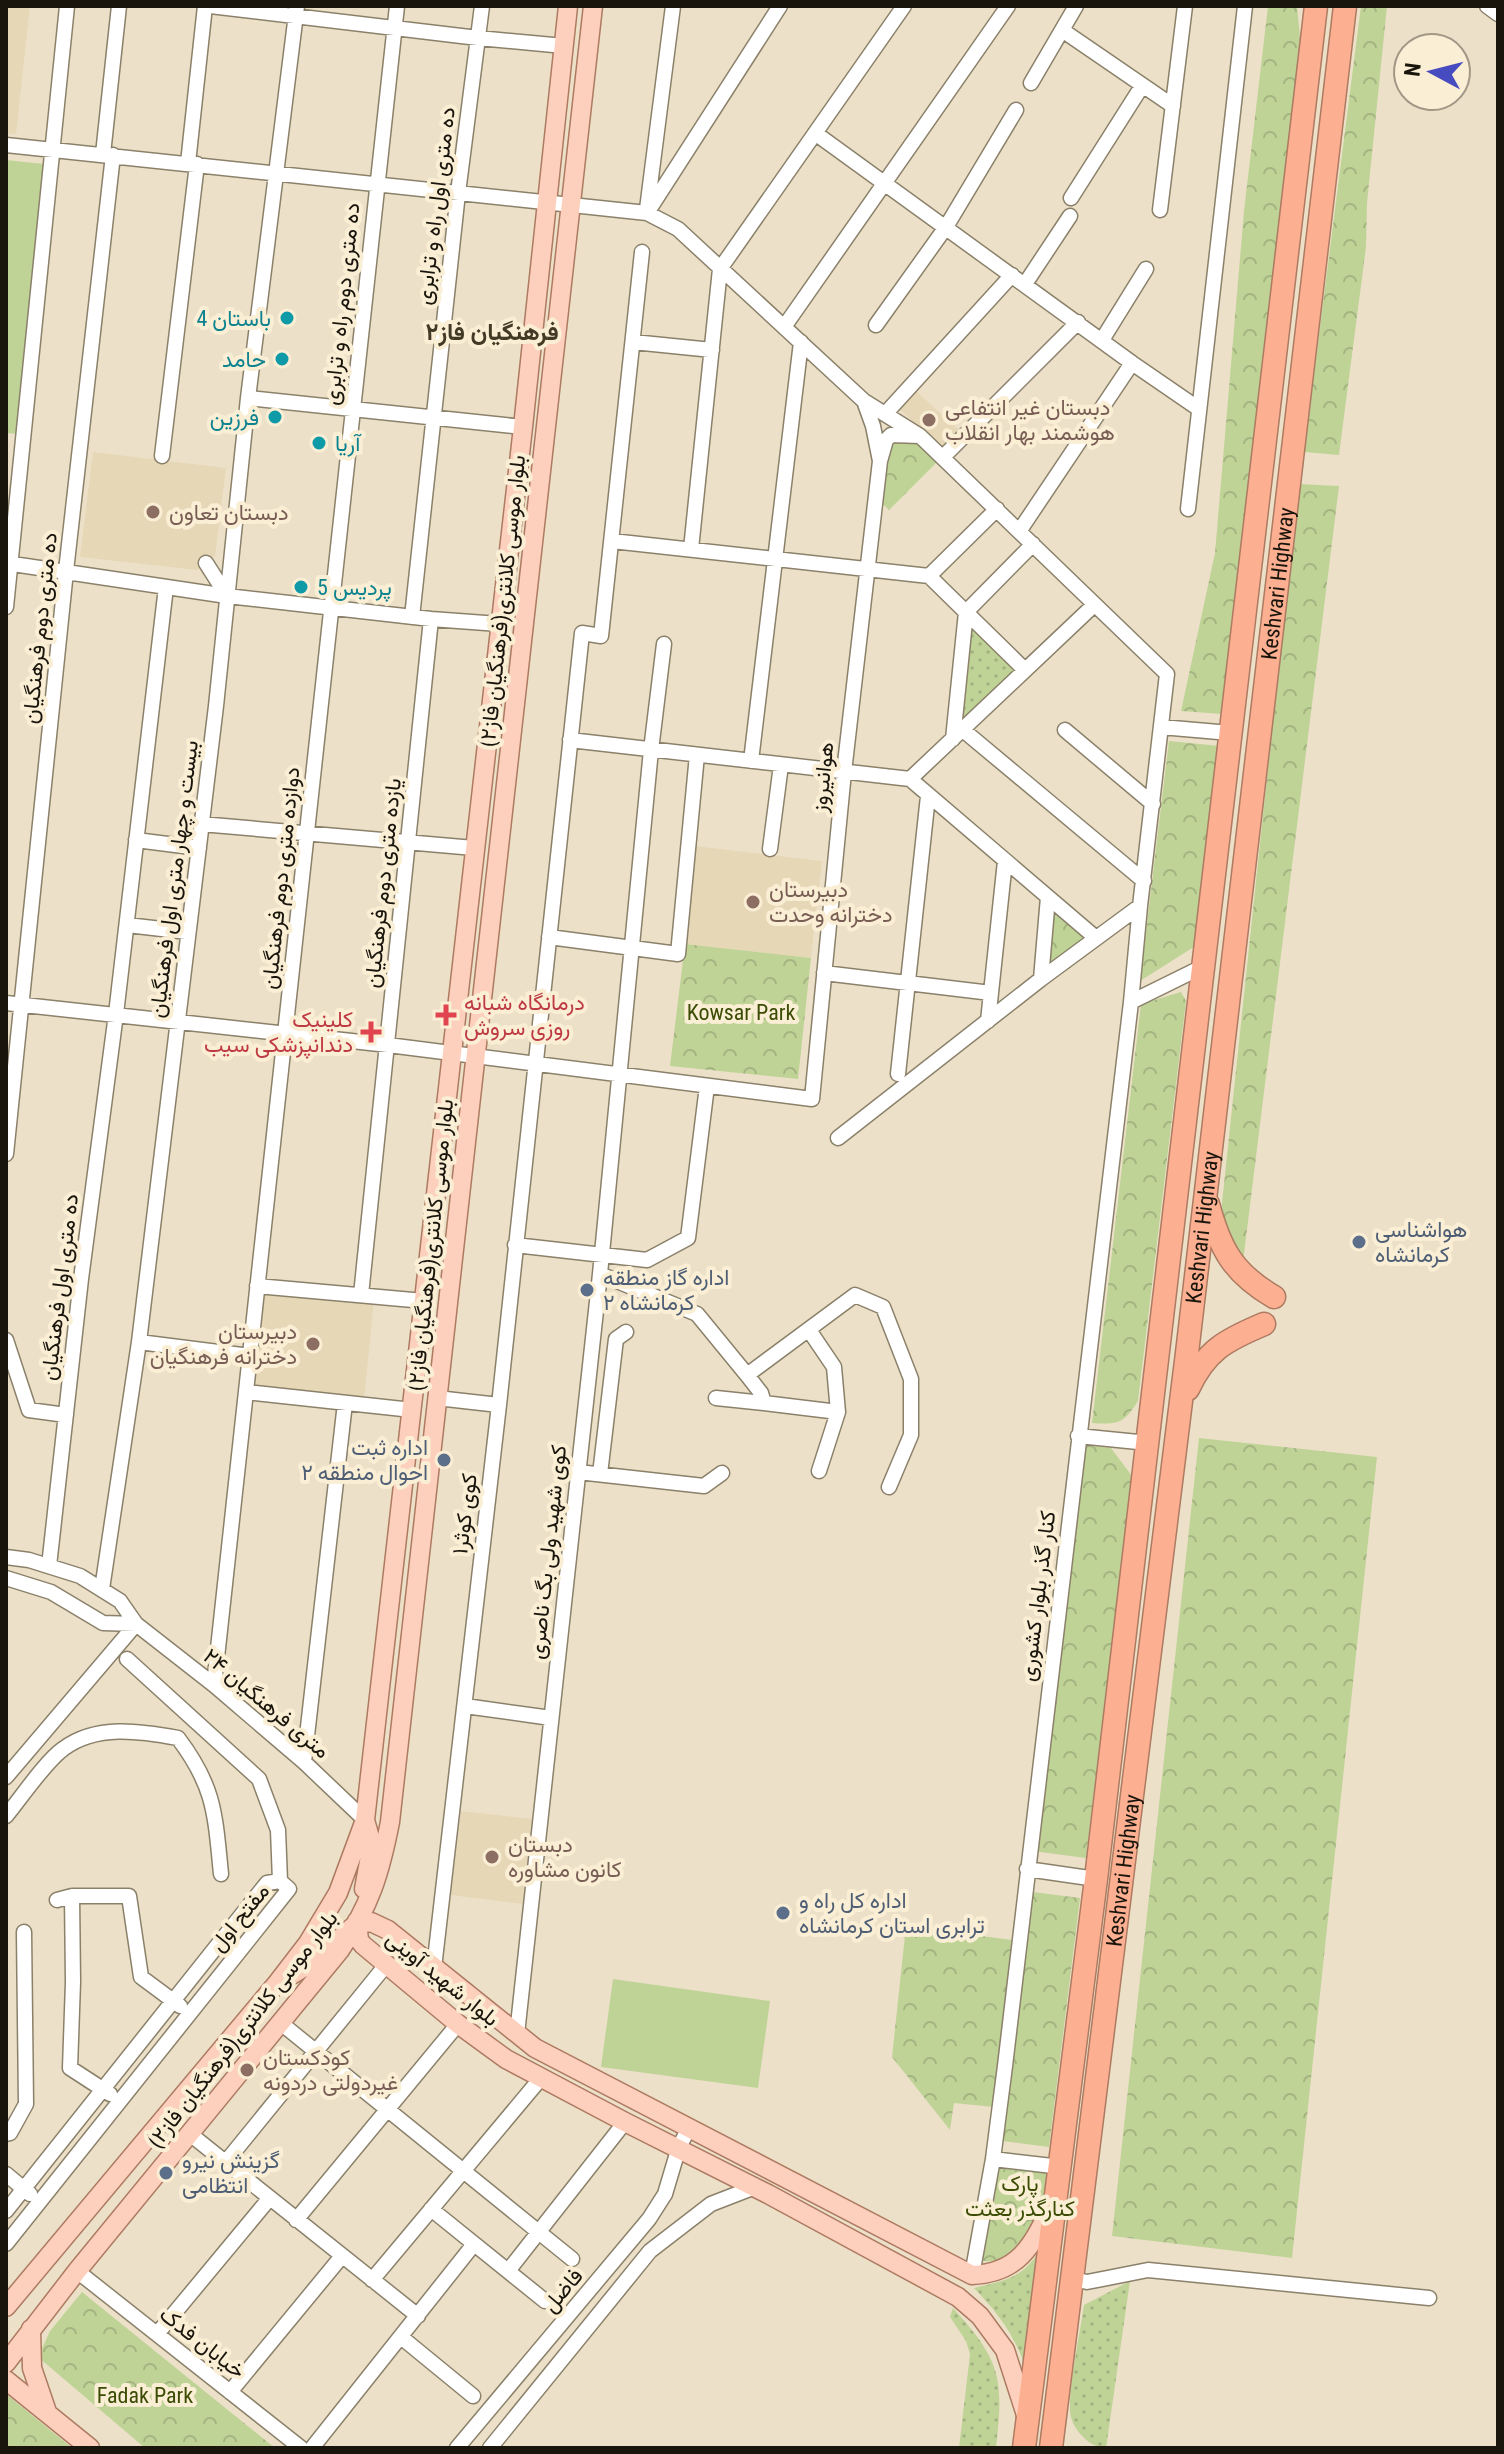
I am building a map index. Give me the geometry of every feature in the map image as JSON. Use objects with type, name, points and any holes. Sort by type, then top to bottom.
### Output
[{"type":"highway","name":"Keshvari Highway","points":[[1022,2448],[1061,2167],[1096,1879],[1316,6]]},
{"type":"highway","name":"Keshvari Highway","points":[[1051,2448],[1198,1264],[1345,6]]},
{"type":"highway","points":[[1207,1181],[1208,1205],[1231,1263],[1257,1287],[1274,1297]]},
{"type":"highway","points":[[1170,1261],[1179,1274],[1189,1273],[1198,1264]]},
{"type":"highway","points":[[1180,1404],[1206,1357],[1226,1341],[1264,1324]]},
{"type":"highway","points":[[1160,1345],[1175,1338],[1182,1341],[1187,1353]]},
{"type":"main road","name":"بلوار موسی کلانتری(فرهنگیان فاز۲)","points":[[6,2307],[308,1943],[338,1893],[365,1820],[568,6]]},
{"type":"main road","name":"بلوار موسی کلانتری(فرهنگیان فاز۲)","points":[[7,2360],[340,1950],[369,1902],[380,1870],[390,1822],[593,6]]},
{"type":"main road","points":[[278,1982],[317,1959],[356,1924],[372,1845],[365,1820]]},
{"type":"main road","name":"بلوار شهید آوینی","points":[[972,2275],[535,2048],[388,1930],[371,1922],[356,1924],[359,1940],[386,1965],[506,2059],[755,2187],[958,2297],[980,2316],[1005,2350],[1027,2418]]},
{"type":"main road","points":[[958,2297],[972,2275],[997,2272],[1023,2255],[1033,2244],[1056,2195]]},
{"type":"main road","points":[[31,2329],[32,2368],[47,2412]]},
{"type":"main road","points":[[6,2380],[90,2448]]},
{"type":"street","points":[[6,607],[8,563],[67,6]]},
{"type":"street","name":"ده متری دوم فرهنگیان","points":[[6,1154],[108,155],[119,6]]},
{"type":"street","points":[[162,456],[208,6],[297,11],[394,28],[564,46]]},
{"type":"street","name":"ده متری دوم راه و ترابری","points":[[333,608],[397,6]]},
{"type":"street","name":"ده متری اول راه و ترابری","points":[[412,617],[458,193],[482,6]]},
{"type":"street","points":[[647,213],[673,6]]},
{"type":"street","points":[[647,213],[780,6]]},
{"type":"street","points":[[784,327],[1008,6]]},
{"type":"street","points":[[1031,83],[1076,6]]},
{"type":"street","points":[[1160,210],[1185,6]]},
{"type":"street","points":[[1188,509],[1245,6]]},
{"type":"street","points":[[1306,6],[1313,31]]},
{"type":"street","points":[[1487,6],[1498,14]]},
{"type":"street","points":[[691,549],[720,269],[815,133],[896,9]]},
{"type":"street","name":"بیست و چهار متری اول فرهنگیان","points":[[102,1589],[139,1342],[199,848],[248,398],[297,11]]},
{"type":"street","points":[[1062,30],[1173,106]]},
{"type":"street","points":[[1071,198],[1142,86]]},
{"type":"street","points":[[876,325],[946,227],[1016,110]]},
{"type":"street","points":[[815,133],[1199,409]]},
{"type":"street","points":[[6,145],[647,213],[678,229],[864,401],[920,436],[1094,605],[910,779]]},
{"type":"street","points":[[886,413],[1018,279],[1070,216]]},
{"type":"street","points":[[642,252],[612,541],[929,576],[1025,670]]},
{"type":"street","points":[[1102,340],[1146,269]]},
{"type":"street","points":[[943,457],[1078,322]]},
{"type":"street","points":[[633,342],[712,350]]},
{"type":"street","points":[[751,761],[801,342]]},
{"type":"street","points":[[1020,530],[1132,363]]},
{"type":"street","points":[[248,398],[523,427]]},
{"type":"street","points":[[864,401],[880,461]]},
{"type":"street","points":[[880,461],[886,440],[891,435],[920,436]]},
{"type":"street","name":"هوانیروز","points":[[707,1086],[812,1099],[844,772],[880,461]]},
{"type":"street","points":[[929,576],[997,509]]},
{"type":"street","name":"کوی کوثر۱","points":[[434,1968],[499,1405],[582,633],[601,636],[612,541]]},
{"type":"street","points":[[958,735],[966,612],[1033,544]]},
{"type":"street","points":[[8,563],[227,596],[499,624]]},
{"type":"street","points":[[206,563],[227,596]]},
{"type":"street","name":"ده متری اول فرهنگیان","points":[[49,1566],[166,587]]},
{"type":"street","name":"کنار گذر بلوار کشوری","points":[[972,2275],[993,2159],[1131,1002],[1167,674],[1094,605]]},
{"type":"street","name":"دوازده متری دوم فرهنگیان","points":[[214,1685],[333,608]]},
{"type":"street","name":"یازده متری دوم فرهنگیان","points":[[361,1295],[431,619]]},
{"type":"street","name":"کوی شهید ولی بگ ناصری","points":[[517,2034],[600,1274],[664,644]]},
{"type":"street","points":[[1161,727],[1230,733]]},
{"type":"street","points":[[1065,730],[1153,804]]},
{"type":"street","points":[[958,735],[1144,881]]},
{"type":"street","points":[[570,740],[910,779],[1096,938]]},
{"type":"street","points":[[549,937],[678,954],[697,755]]},
{"type":"street","points":[[770,849],[781,765]]},
{"type":"street","points":[[898,1074],[928,796]]},
{"type":"street","points":[[201,824],[474,848]]},
{"type":"street","points":[[136,840],[199,848]]},
{"type":"street","points":[[988,1021],[1005,861]]},
{"type":"street","points":[[1041,979],[1048,897]]},
{"type":"street","points":[[838,1138],[1041,979],[1140,906]]},
{"type":"street","points":[[127,925],[188,932]]},
{"type":"street","points":[[1131,1002],[1204,966]]},
{"type":"street","points":[[824,973],[991,993]]},
{"type":"street","points":[[6,1003],[178,1020],[707,1086],[688,1238],[647,1260],[515,1245]]},
{"type":"street","points":[[600,1274],[697,1314],[761,1393],[764,1403]]},
{"type":"street","points":[[257,1286],[424,1301]]},
{"type":"street","points":[[747,1375],[855,1295],[883,1307],[911,1379],[911,1435],[889,1487]]},
{"type":"street","points":[[809,1330],[834,1367],[838,1412],[819,1471]]},
{"type":"street","points":[[600,1474],[616,1339],[626,1332]]},
{"type":"street","points":[[6,1340],[29,1410],[66,1415]]},
{"type":"street","points":[[139,1342],[250,1356]]},
{"type":"street","points":[[246,1392],[412,1410]]},
{"type":"street","points":[[437,1398],[499,1405]]},
{"type":"street","points":[[716,1398],[838,1412]]},
{"type":"street","points":[[304,1762],[345,1403]]},
{"type":"street","points":[[1078,1436],[1148,1443]]},
{"type":"street","points":[[578,1472],[704,1486],[722,1473]]},
{"type":"street","name":"۲۴ متری فرهنگیان","points":[[6,1557],[29,1560],[80,1576],[120,1601],[136,1624],[304,1762],[365,1820]]},
{"type":"street","points":[[6,1578],[51,1592],[103,1623],[136,1624]]},
{"type":"street","points":[[6,1777],[136,1624]]},
{"type":"street","points":[[127,1659],[259,1779],[278,1830],[280,1881]]},
{"type":"street","points":[[465,1706],[551,1718]]},
{"type":"street","points":[[178,1738],[195,1722]]},
{"type":"street","points":[[6,1816],[60,1750],[81,1737],[134,1730],[178,1738],[200,1766],[215,1809],[221,1874]]},
{"type":"street","points":[[1027,1869],[1096,1879]]},
{"type":"street","name":"مفتح اول","points":[[6,2211],[267,1883],[280,1881],[289,1889],[6,2244]]},
{"type":"street","points":[[72,1896],[70,2068],[104,2088],[119,2102]]},
{"type":"street","points":[[57,1900],[72,1896],[129,1896],[141,1977],[190,2014]]},
{"type":"street","points":[[6,2134],[10,2133],[26,2104],[24,1932]]},
{"type":"street","points":[[225,2163],[386,1965]]},
{"type":"street","points":[[282,2024],[572,2259]]},
{"type":"street","points":[[296,2220],[458,2024]]},
{"type":"street","points":[[372,2280],[541,2078]]},
{"type":"street","points":[[508,2271],[625,2122]]},
{"type":"street","name":"فاضل","points":[[457,2448],[649,2219],[670,2181],[679,2147],[689,2128]]},
{"type":"street","points":[[190,2134],[418,2316]]},
{"type":"street","points":[[993,2159],[1061,2167]]},
{"type":"street","points":[[6,2174],[40,2202]]},
{"type":"street","name":"فاضل","points":[[490,2448],[650,2251],[711,2204],[755,2187]]},
{"type":"street","points":[[157,2334],[269,2199]]},
{"type":"street","points":[[431,2209],[545,2301]]},
{"type":"street","points":[[312,2448],[474,2244]]},
{"type":"street","points":[[230,2392],[342,2256]]},
{"type":"street","points":[[1073,2279],[1087,2282],[1148,2270],[1429,2298]]},
{"type":"street","name":"خیابان فدک","points":[[77,2271],[301,2448]]},
{"type":"street","points":[[401,2337],[473,2396]]},
{"type":"shaded area","points":[[6,6],[30,6],[16,134],[6,133]]},
{"type":"shaded area","name":"دبستان غیر انتفاعی هوشمند بهار انقلاب","points":[[914,389],[961,432],[945,451],[897,407]]},
{"type":"shaded area","name":"دبستان تعاون","points":[[93,452],[226,468],[215,556],[197,570],[80,557]]},
{"type":"shaded area","name":"دبیرستان دخترانه وحدت","points":[[695,846],[822,861],[811,958],[685,944]]},
{"type":"shaded area","name":"دبیرستان دخترانه فرهنگیان","points":[[262,1289],[374,1301],[364,1399],[250,1388]]},
{"type":"shaded area","name":"دبستان کانون مشاوره","points":[[461,1811],[533,1819],[523,1904],[451,1895]]},
{"type":"green space","points":[[1268,6],[1297,6],[1302,58],[1222,714],[1181,711],[1215,553],[1244,211]]},
{"type":"green space","points":[[1361,6],[1387,6],[1367,203],[1366,247],[1339,455],[1304,452]]},
{"type":"green space","points":[[6,160],[44,164],[18,434],[6,433]]},
{"type":"green space","points":[[893,440],[918,440],[939,460],[889,510],[880,501],[884,461]]},
{"type":"green space","points":[[1298,484],[1339,486],[1243,1262],[1220,1222]]},
{"type":"green space","points":[[969,620],[1019,671],[958,730]]},
{"type":"green space","points":[[1169,741],[1220,746],[1197,945],[1140,981]]},
{"type":"green space","points":[[1052,905],[1088,938],[1045,969]]},
{"type":"green space","name":"Kowsar Park","points":[[685,944],[811,958],[798,1079],[670,1066]]},
{"type":"green space","points":[[1181,992],[1186,1001],[1138,1401],[1120,1421],[1092,1423],[1141,1004]]},
{"type":"green space","points":[[1199,1438],[1377,1457],[1292,2258],[1112,2236]]},
{"type":"green space","points":[[1082,1445],[1111,1448],[1132,1476],[1086,1858],[1032,1851]]},
{"type":"green space","points":[[1033,1892],[1080,1898],[1049,2147],[1002,2141]]},
{"type":"green space","points":[[906,1926],[1012,1940],[994,2107],[954,2103],[950,2130],[892,2057]]},
{"type":"green space","points":[[613,1979],[770,2001],[758,2088],[601,2067]]},
{"type":"green space","name":"پارک کنارگذر بعثت","points":[[998,2165],[1053,2172],[1037,2222],[1023,2245],[1002,2260],[982,2261]]},
{"type":"green space","points":[[1042,2247],[1025,2366],[1004,2324],[974,2288],[1014,2276],[1028,2265]]},
{"type":"green space","points":[[1130,2281],[1106,2448],[1084,2438],[1076,2428],[1070,2408],[1072,2380],[1084,2305]]},
{"type":"green space","name":"Fadak Park","points":[[82,2292],[275,2448],[145,2448],[38,2357],[50,2331]]},
{"type":"green space","points":[[953,2308],[981,2342],[996,2372],[999,2404],[996,2448],[959,2448],[970,2354],[966,2341],[950,2317]]},
{"type":"green space","points":[[6,2394],[72,2448],[10,2448],[6,2445]]},
{"type":"place","name":"باستان 4","points":[[287,318]]},
{"type":"place","name":"حامد","points":[[282,359]]},
{"type":"place","name":"فرزین","points":[[275,417]]},
{"type":"place","name":"دبستان غیر انتفاعی هوشمند بهار انقلاب","points":[[929,420]]},
{"type":"place","name":"آریا","points":[[319,443]]},
{"type":"place","name":"دبستان تعاون","points":[[153,512]]},
{"type":"place","name":"پردیس 5","points":[[301,587]]},
{"type":"place","name":"دبیرستان دخترانه وحدت","points":[[753,902]]},
{"type":"place","name":"درمانگاه شبانه روزی سروش","points":[[446,1015]]},
{"type":"place","name":"کلینیک دندانپزشکی سیب","points":[[371,1032]]},
{"type":"place","name":"هواشناسی کرمانشاه","points":[[1359,1242]]},
{"type":"place","name":"اداره گاز منطقه ۲ کرمانشاه","points":[[587,1290]]},
{"type":"place","name":"دبیرستان دخترانه فرهنگیان","points":[[313,1344]]},
{"type":"place","name":"اداره ثبت احوال منطقه ۲","points":[[444,1460]]},
{"type":"place","name":"دبستان کانون مشاوره","points":[[492,1857]]},
{"type":"place","name":"اداره کل راه و ترابری استان کرمانشاه","points":[[783,1913]]},
{"type":"place","name":"کودکستان غیردولتی دردونه","points":[[247,2070]]},
{"type":"place","name":"گزینش نیرو انتظامی","points":[[166,2173]]},
{"type":"district","name":"فرهنگیان فاز۲","points":[[492,332]]}]
